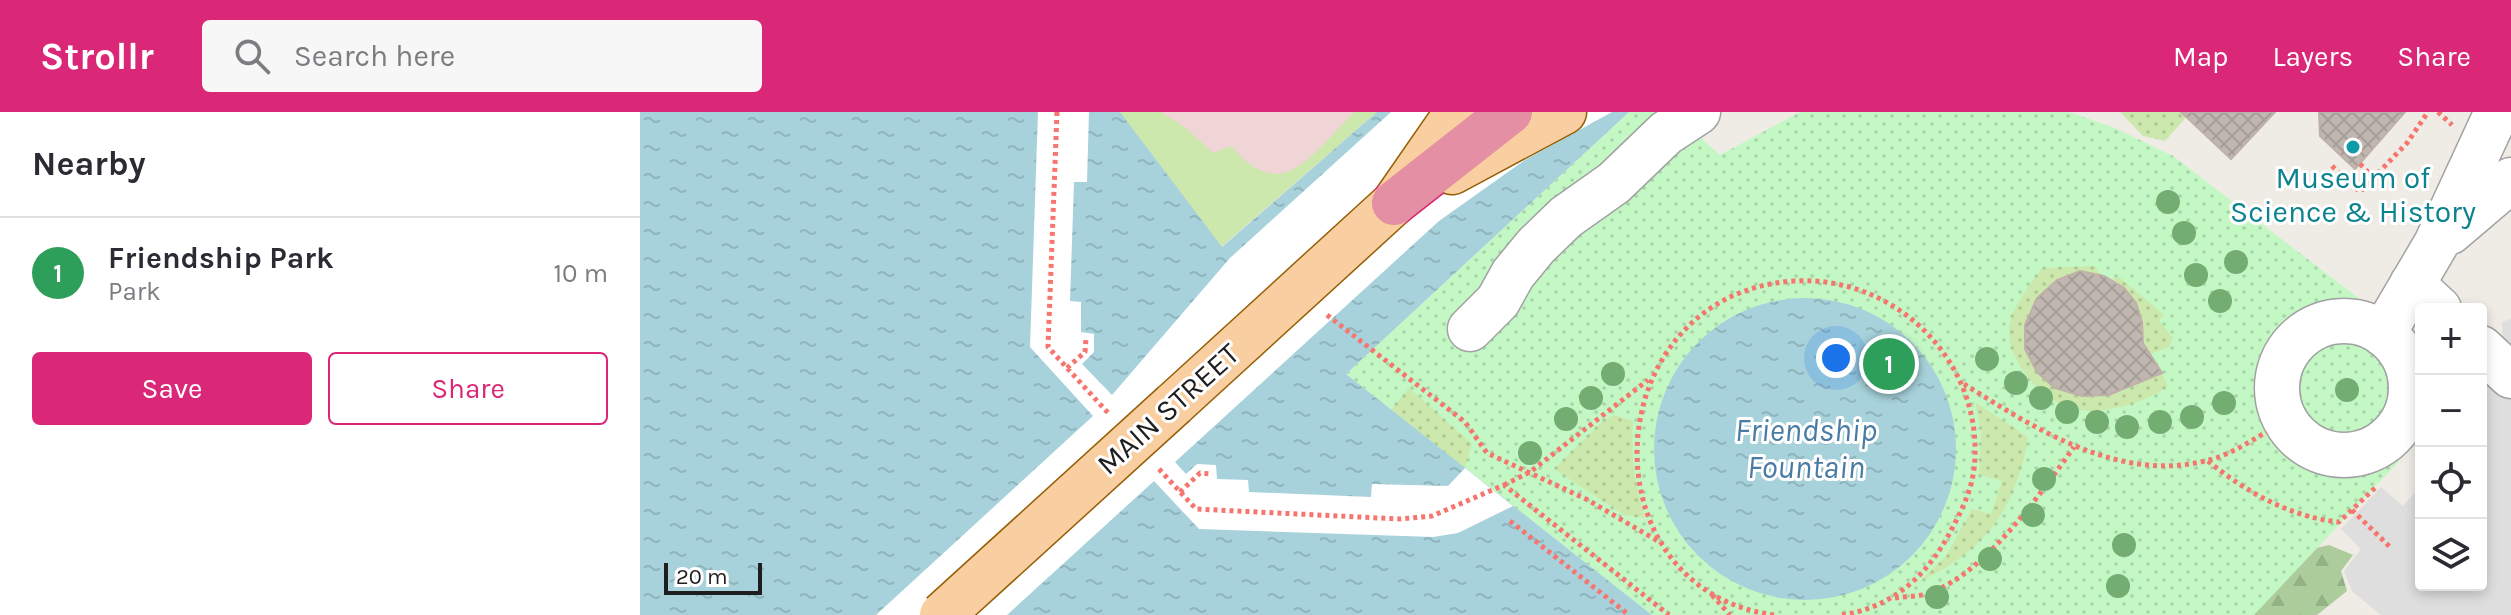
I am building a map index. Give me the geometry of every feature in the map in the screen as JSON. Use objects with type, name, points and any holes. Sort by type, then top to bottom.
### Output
[{"type":"highway","points":[[1394,203],[1480,112]]},
{"type":"highway","points":[[1394,203],[1510,112]]},
{"type":"main road","name":"MAIN STREET","points":[[942,615],[1394,203],[1457,112]]},
{"type":"main road","name":"MAIN STREET","points":[[1394,203],[1564,112]]},
{"type":"lane","points":[[1470,329],[1498,301],[1513,274],[1536,246],[1566,217],[1614,183],[1666,133],[1698,112]]},
{"type":"lane","points":[[2383,334],[2426,297],[2436,244],[2497,112]]},
{"type":"lane","points":[[2436,244],[2511,180]]},
{"type":"lane","points":[[2340,321],[2363,324],[2383,334],[2398,349],[2408,368],[2411,390],[2407,411],[2396,430],[2380,445],[2360,453],[2339,455],[2317,450],[2299,438],[2285,421],[2278,399],[2277,377],[2285,356],[2299,338],[2318,326],[2340,321]]},
{"type":"lane","points":[[2487,332],[2511,330]]},
{"type":"lane","points":[[2487,354],[2511,376]]},
{"type":"path","points":[[2332,166],[2360,192],[2407,143],[2428,112]]},
{"type":"path","points":[[2360,164],[2374,178]]},
{"type":"path","points":[[1493,490],[1530,472],[1649,379],[1679,334],[1711,308],[1750,288],[1795,281],[1849,286],[1895,304],[1926,332],[1964,383],[1974,423],[1974,470],[1962,512],[1936,558],[1905,591],[1861,612],[1841,615]]},
{"type":"path","points":[[1327,315],[1465,422],[1487,453],[1530,472],[1664,544]]},
{"type":"path","points":[[1067,368],[1085,352],[1086,338]]},
{"type":"path","points":[[1649,379],[1636,431],[1636,475],[1649,521],[1674,561],[1709,591],[1730,615]]},
{"type":"path","points":[[1964,383],[2087,453],[2165,466],[2208,461],[2285,421]]},
{"type":"path","points":[[1888,599],[1932,592],[1976,563],[2026,514],[2074,447]]},
{"type":"path","points":[[2208,461],[2246,492],[2312,519],[2339,522],[2377,486]]},
{"type":"path","points":[[1180,492],[1200,473],[1212,474]]},
{"type":"path","points":[[1504,485],[1669,615]]},
{"type":"path","points":[[2352,510],[2391,548]]},
{"type":"path","points":[[1510,521],[1629,615]]},
{"type":"path","points":[[1709,591],[1756,613],[1774,615]]},
{"type":"shaded area","points":[[1120,112],[1377,112],[1221,247]]},
{"type":"shaded area","points":[[2511,319],[2511,615],[2381,615],[2352,591],[2344,571],[2361,549],[2341,529],[2381,487],[2403,506],[2415,493],[2415,591],[2487,591],[2487,372],[2503,352],[2502,322]]},
{"type":"green space","points":[[1120,112],[1160,112],[1186,128],[1213,153],[1231,146],[1250,164],[1267,173],[1282,173],[1296,168],[1310,157],[1355,112],[1377,112],[1221,247]]},
{"type":"green space","points":[[1629,112],[1671,112],[1720,155],[1800,112],[2069,112],[2115,128],[2173,156],[2361,300],[2415,348],[2415,444],[2254,615],[1652,615],[1346,374]]},
{"type":"green space","points":[[2120,112],[2191,112],[2165,141],[2143,136]]},
{"type":"green space","points":[[2095,266],[2101,275],[2074,275],[2053,284],[2037,300],[2028,320],[2025,342],[2031,362],[2045,380],[2079,395],[2111,395],[2162,373],[2168,386],[2138,402],[2090,411],[2067,407],[2032,383],[2016,359],[2009,333],[2016,307],[2042,268]]},
{"type":"green space","points":[[2119,277],[2164,315],[2159,321],[2173,338],[2169,347],[2151,354],[2145,344],[2136,307],[2123,289],[2111,280]]},
{"type":"green space","points":[[1409,388],[1472,444],[1465,468],[1391,410]]},
{"type":"green space","points":[[1975,402],[2028,437],[2023,462],[2006,506],[1994,525],[1962,557],[1919,582],[1946,556],[1972,509],[1991,514],[2002,481],[1979,475],[1981,431]]},
{"type":"green space","points":[[1614,415],[1633,421],[1634,470],[1645,518],[1624,515],[1554,469],[1605,419]]},
{"type":"green space","points":[[2329,545],[2353,555],[2341,571],[2347,591],[2317,615],[2155,615],[2290,554]]},
{"type":"water","points":[[640,112],[1120,112],[1222,247],[1377,112],[1629,112],[1346,374],[1652,615],[640,615]]},
{"type":"water","name":"Friendship Fountain","points":[[1790,298],[1820,298],[1863,309],[1889,323],[1922,353],[1950,405],[1956,464],[1945,507],[1931,533],[1912,556],[1889,575],[1863,589],[1820,600],[1790,600],[1747,589],[1721,575],[1688,545],[1660,493],[1654,464],[1654,434],[1665,391],[1679,365],[1709,332],[1761,304]]},
{"type":"pier","points":[[1038,112],[1089,112],[1087,182],[1074,182],[1070,301],[1081,302],[1081,332],[1094,334],[1094,352],[1082,364],[1112,395],[1230,258],[1391,112],[1612,112],[1525,160],[1439,221],[1175,462],[1186,474],[1197,464],[1216,465],[1217,479],[1248,480],[1249,492],[1371,497],[1372,484],[1448,486],[1465,468],[1513,506],[1458,533],[1433,537],[1199,529],[1154,481],[1007,615],[876,615],[1093,416],[1030,347]]},
{"type":"building","points":[[2181,112],[2275,112],[2231,159]]},
{"type":"building","points":[[2319,112],[2405,112],[2355,169],[2320,136]]},
{"type":"building","points":[[2080,271],[2104,276],[2124,288],[2136,303],[2142,322],[2143,343],[2162,373],[2109,395],[2082,396],[2055,388],[2037,372],[2025,349],[2025,325],[2037,298],[2057,280]]},
{"type":"place","name":"Museum of Science & History","points":[[2353,147]]},
{"type":"place","name":"Friendship Park","points":[[1889,364]]}]
